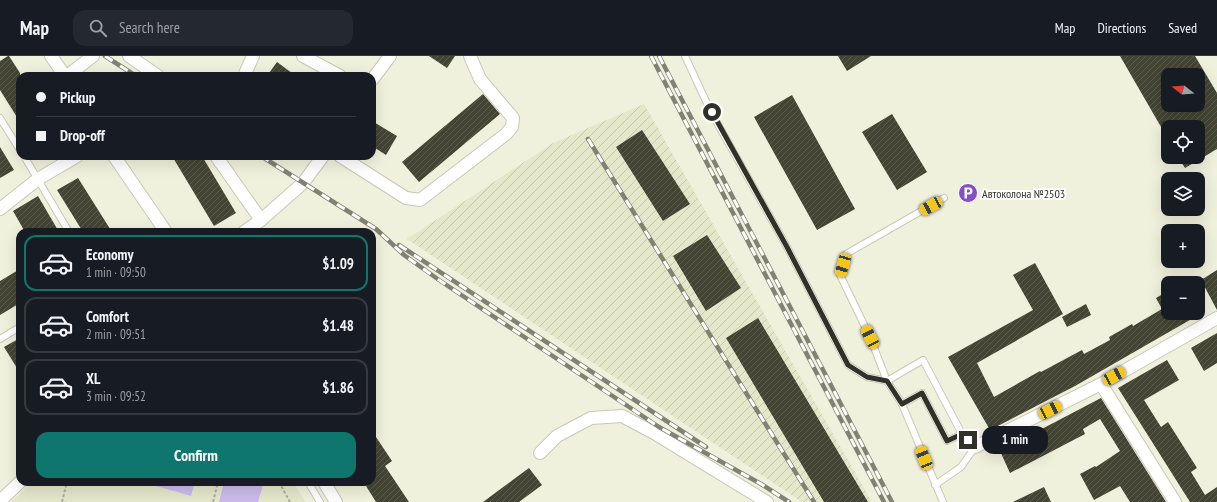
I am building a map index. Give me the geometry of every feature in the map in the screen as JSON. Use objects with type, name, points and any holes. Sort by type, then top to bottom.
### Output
[{"type":"street","points":[[51,56],[63,72]]},
{"type":"street","points":[[71,72],[93,56]]},
{"type":"street","points":[[129,56],[152,72]]},
{"type":"street","points":[[246,72],[253,56]]},
{"type":"street","points":[[303,56],[333,72]]},
{"type":"street","points":[[376,75],[390,56]]},
{"type":"street","points":[[346,160],[406,198],[420,200],[506,134],[512,127],[513,118],[480,79],[470,56]]},
{"type":"street","points":[[0,209],[38,179],[70,160]]},
{"type":"street","points":[[117,160],[163,228]]},
{"type":"street","points":[[219,160],[260,220]]},
{"type":"street","points":[[249,228],[303,183],[320,160]]},
{"type":"street","points":[[976,448],[1101,384],[1217,318]]},
{"type":"street","points":[[1101,384],[1175,502]]},
{"type":"street","points":[[540,453],[557,436],[590,418],[622,416],[654,433],[767,502]]},
{"type":"street","points":[[0,501],[16,486]]},
{"type":"street","points":[[328,486],[336,502]]},
{"type":"lane","points":[[686,56],[712,112],[787,247],[848,365],[867,377],[887,381],[923,360],[962,434],[976,448],[961,467],[935,485]]},
{"type":"lane","points":[[0,118],[16,144]]},
{"type":"lane","points":[[26,160],[67,228]]},
{"type":"lane","points":[[943,502],[902,404],[887,381],[870,337],[840,275],[846,254],[944,198]]},
{"type":"lane","points":[[0,339],[16,329]]},
{"type":"lane","points":[[902,404],[922,393],[947,441],[962,434]]},
{"type":"lane","points":[[310,486],[320,502]]},
{"type":"path","points":[[62,502],[67,486]]},
{"type":"path","points":[[213,502],[217,486]]},
{"type":"path","points":[[281,486],[290,502]]},
{"type":"shaded area","points":[[644,104],[872,502],[802,502],[407,239],[553,143]]},
{"type":"shaded area","points":[[27,486],[296,486],[306,502],[11,502]]},
{"type":"shaded area","points":[[156,486],[194,486],[191,496]]},
{"type":"shaded area","points":[[223,486],[263,486],[258,502],[219,502]]},
{"type":"building","points":[[9,56],[19,72],[16,72],[16,116],[0,90],[0,61]]},
{"type":"building","points":[[429,56],[455,56],[447,68]]},
{"type":"building","points":[[838,56],[871,56],[847,71]]},
{"type":"building","points":[[1120,56],[1195,56],[1202,68],[1161,68],[1161,112],[1205,112],[1205,73],[1217,93],[1217,149],[1205,156],[1205,120],[1161,120],[1161,127]]},
{"type":"building","points":[[277,62],[291,72],[270,72]]},
{"type":"building","points":[[483,94],[500,114],[419,182],[402,162]]},
{"type":"building","points":[[792,95],[855,209],[817,230],[754,117]]},
{"type":"building","points":[[892,114],[927,172],[897,190],[862,132]]},
{"type":"building","points":[[376,123],[397,136],[386,155],[376,149]]},
{"type":"building","points":[[642,130],[690,204],[663,221],[616,147]]},
{"type":"building","points":[[0,147],[14,170],[0,178]]},
{"type":"building","points":[[174,160],[204,160],[236,213],[214,226]]},
{"type":"building","points":[[1182,164],[1192,164],[1185,168]]},
{"type":"building","points":[[78,178],[109,228],[81,228],[57,190]]},
{"type":"building","points":[[38,196],[57,228],[23,228],[13,211]]},
{"type":"building","points":[[707,235],[741,288],[706,311],[673,256]]},
{"type":"building","points":[[1035,263],[1063,314],[977,363],[994,397],[1040,371],[1041,372],[1082,350],[1084,354],[1110,340],[1109,337],[1132,324],[1133,326],[1161,310],[1161,320],[1190,320],[1075,386],[990,430],[948,357],[1033,310],[1013,275]]},
{"type":"building","points":[[1217,270],[1217,310],[1205,288],[1205,278]]},
{"type":"building","points":[[16,271],[16,305],[0,315],[0,281]]},
{"type":"building","points":[[1161,295],[1161,307],[1156,298]]},
{"type":"building","points":[[1086,304],[1091,315],[1067,327],[1062,317]]},
{"type":"building","points":[[758,318],[868,502],[824,502],[726,338]]},
{"type":"building","points":[[1217,333],[1217,363],[1204,371],[1191,348]]},
{"type":"building","points":[[16,340],[16,366],[4,347]]},
{"type":"building","points":[[1167,360],[1179,380],[1144,400],[1161,427],[1168,422],[1197,468],[1191,472],[1205,495],[1217,487],[1217,502],[1190,502],[1118,388]]},
{"type":"building","points":[[1101,398],[1166,502],[1130,502],[1120,486],[1094,500],[1080,474],[1095,466],[1096,467],[1120,451],[1100,419],[1083,429],[1085,434],[1010,473],[1000,451]]},
{"type":"building","points":[[376,437],[392,461],[385,466],[409,502],[376,502],[366,486],[376,486]]},
{"type":"building","points":[[529,468],[542,485],[519,502],[483,502]]},
{"type":"building","points":[[1044,487],[1051,502],[1013,502]]},
{"type":"railway","points":[[105,56],[130,72]]},
{"type":"railway","points":[[651,56],[884,502]]},
{"type":"railway","points":[[659,56],[892,502]]},
{"type":"railway","points":[[588,139],[814,502]]},
{"type":"railway","points":[[267,160],[374,228]]},
{"type":"railway","points":[[376,229],[404,255],[439,280],[659,427],[761,484],[789,502]]},
{"type":"railway","points":[[399,245],[706,447]]},
{"type":"place","name":"Автоколона №2503","points":[[968,193]]},
{"type":"route","points":[[712,112],[787,247],[848,365],[867,377],[887,381],[902,404],[922,393],[947,441],[962,434],[968,440]]}]
